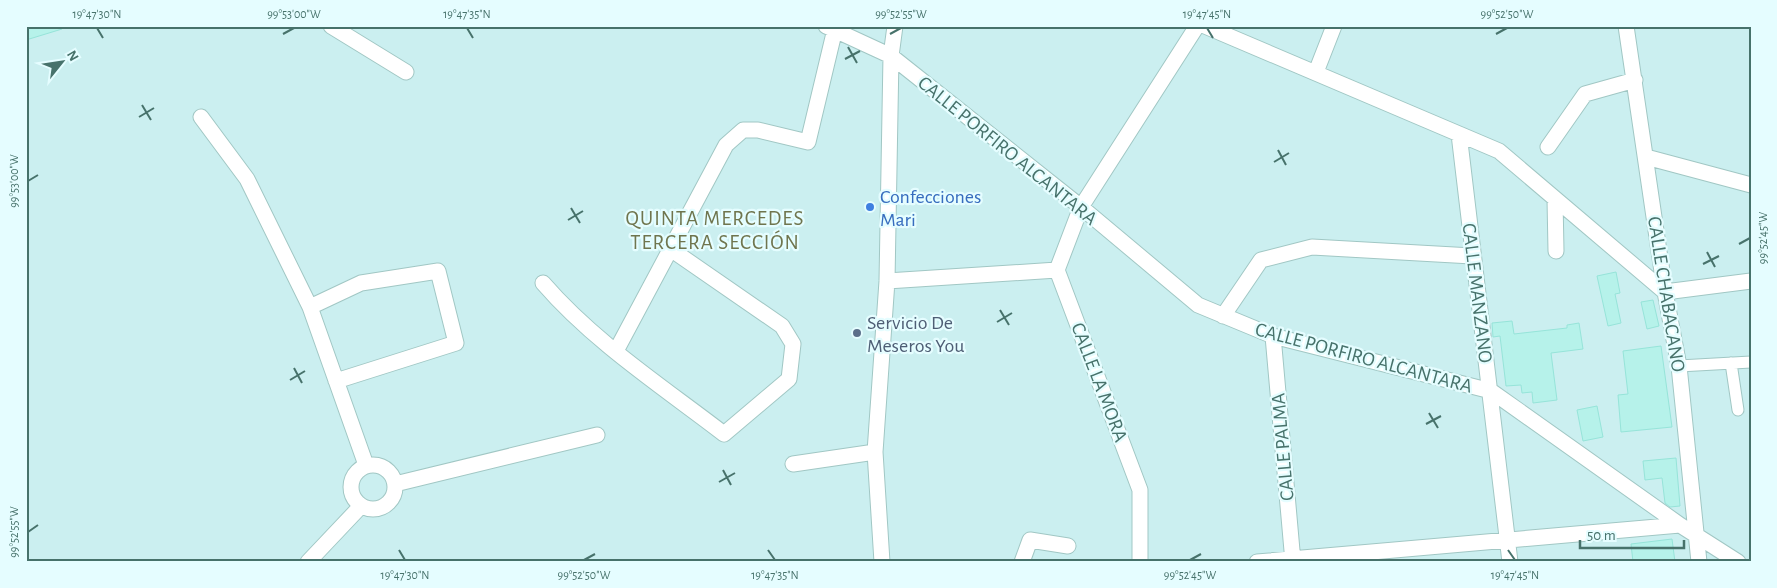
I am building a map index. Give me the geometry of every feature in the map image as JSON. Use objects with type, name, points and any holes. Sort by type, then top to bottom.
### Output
[{"type":"street","points":[[331,26],[406,72]]},
{"type":"street","points":[[882,562],[876,452],[887,281],[891,56],[895,26]]},
{"type":"street","points":[[887,281],[1058,270],[1081,207],[1197,26]]},
{"type":"street","points":[[1205,26],[1499,151],[1665,292],[1751,281]]},
{"type":"street","points":[[1316,72],[1334,26]]},
{"type":"street","name":"CALLE CHABACANO","points":[[1626,26],[1665,292],[1679,366],[1694,533],[1699,562]]},
{"type":"street","points":[[616,351],[672,250],[726,145],[743,130],[758,130],[808,142],[830,27]]},
{"type":"street","name":"CALLE PORFIRO ALCANTARA","points":[[830,27],[891,56],[1081,207],[1198,305],[1273,336],[1491,391],[1680,525],[1738,562]]},
{"type":"street","points":[[1548,146],[1585,94],[1634,80]]},
{"type":"street","points":[[201,117],[248,179],[310,307],[366,465]]},
{"type":"street","name":"CALLE MANZANO","points":[[1459,134],[1472,256],[1491,391],[1510,562]]},
{"type":"street","points":[[1646,158],[1751,185]]},
{"type":"street","points":[[1555,198],[1556,251]]},
{"type":"street","points":[[1222,316],[1261,260],[1312,247],[1472,256]]},
{"type":"street","points":[[544,283],[563,306],[616,351],[724,434],[789,379],[793,344],[782,326],[672,250]]},
{"type":"street","name":"CALLE LA MORA","points":[[1058,270],[1140,490],[1140,562]]},
{"type":"street","points":[[310,307],[361,283],[438,271],[456,343],[336,380]]},
{"type":"street","name":"CALLE PALMA","points":[[1273,336],[1292,559]]},
{"type":"street","points":[[1679,366],[1751,362]]},
{"type":"street","points":[[1731,363],[1738,410]]},
{"type":"street","points":[[395,484],[597,435]]},
{"type":"street","points":[[793,464],[876,452]]},
{"type":"street","points":[[366,465],[379,465],[385,468],[394,478],[395,484],[392,498],[382,508],[368,509],[361,506],[356,501],[350,488],[354,474],[366,465]]},
{"type":"street","points":[[308,562],[361,506]]},
{"type":"street","points":[[1257,562],[1292,559],[1405,556],[1508,540],[1680,525]]},
{"type":"street","points":[[1022,562],[1030,540],[1068,546]]},
{"type":"shaded area","points":[[26,26],[1751,26],[1751,562],[26,562]]},
{"type":"building","points":[[26,26],[62,26],[62,29],[26,40]]},
{"type":"building","points":[[1616,272],[1620,293],[1615,294],[1621,323],[1608,326],[1597,276]]},
{"type":"building","points":[[1653,300],[1659,326],[1647,329],[1641,302]]},
{"type":"building","points":[[1512,321],[1514,334],[1567,328],[1567,325],[1579,323],[1583,349],[1551,353],[1557,400],[1533,403],[1532,392],[1522,393],[1521,385],[1506,386],[1500,336],[1493,337],[1492,323]]},
{"type":"building","points":[[1661,346],[1672,427],[1621,432],[1618,395],[1628,394],[1623,351]]},
{"type":"building","points":[[1597,406],[1603,437],[1583,441],[1577,410]]},
{"type":"building","points":[[1676,458],[1680,506],[1670,507],[1665,503],[1662,478],[1645,480],[1643,461]]},
{"type":"building","points":[[1672,539],[1675,562],[1633,562],[1631,544]]},
{"type":"place","name":"Confecciones Mari","points":[[870,207]]},
{"type":"place","name":"Servicio De Meseros You","points":[[857,333]]},
{"type":"district","name":"QUINTA MERCEDES TERCERA SECCIÓN","points":[[715,230]]}]
